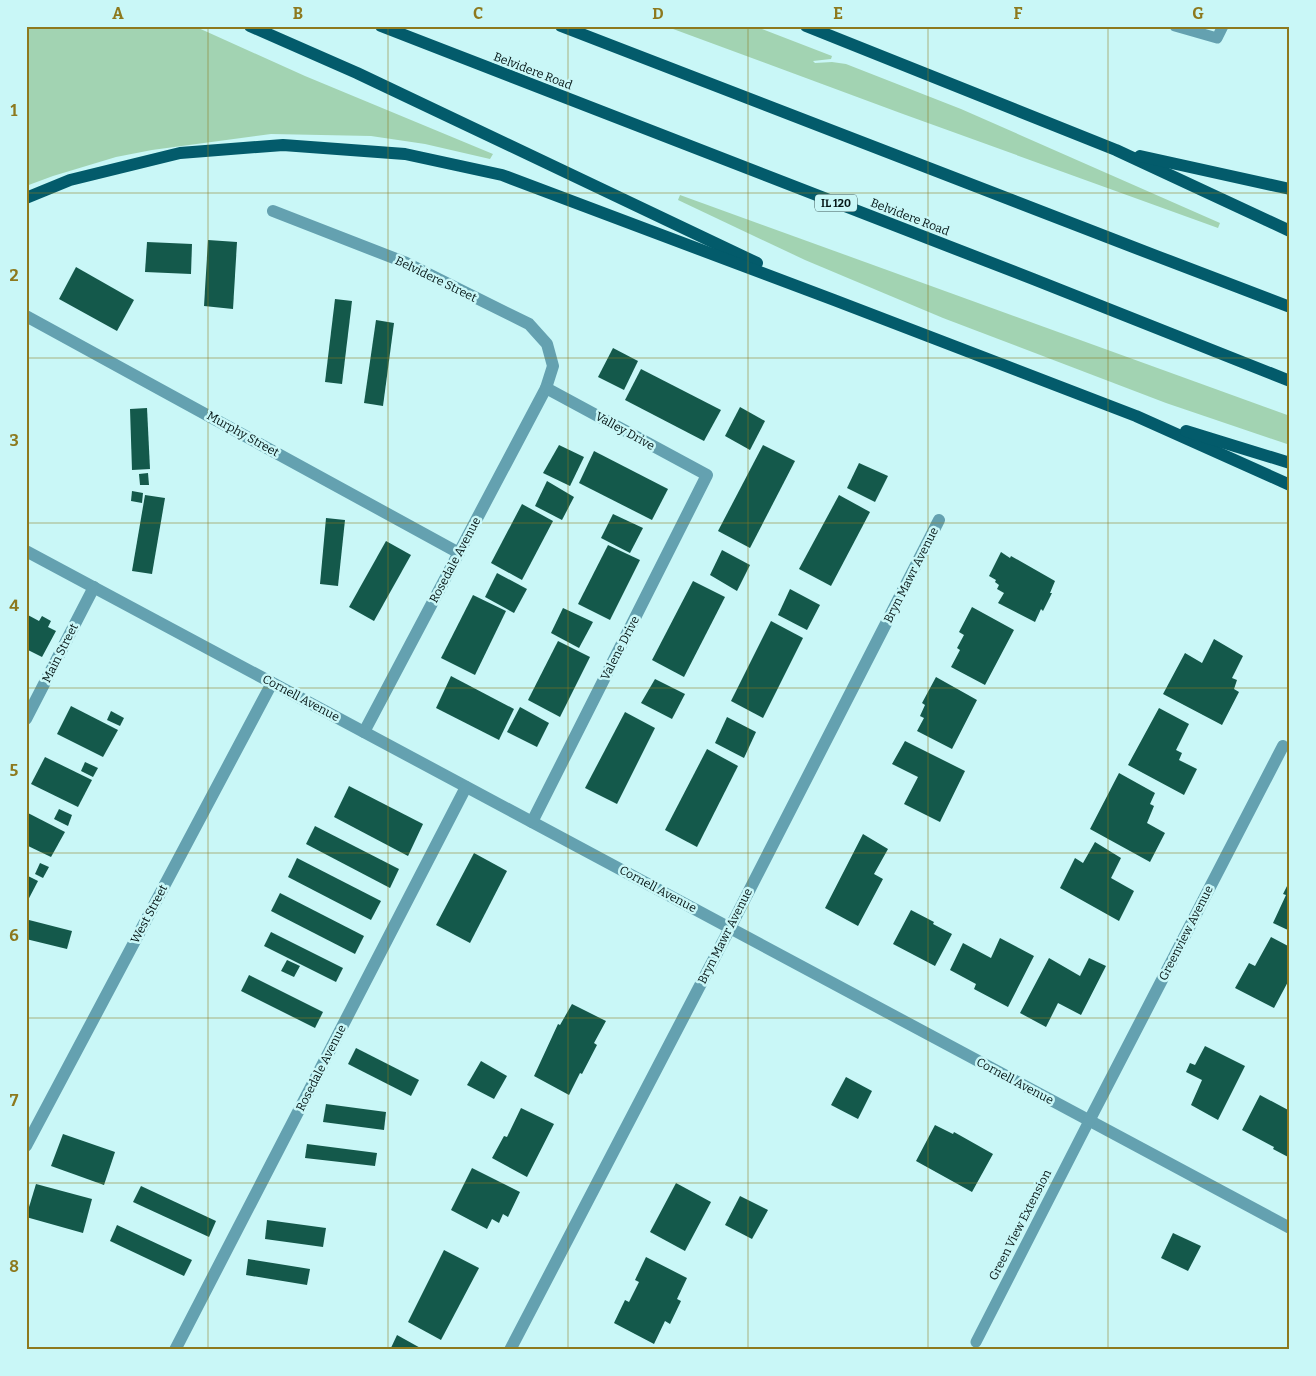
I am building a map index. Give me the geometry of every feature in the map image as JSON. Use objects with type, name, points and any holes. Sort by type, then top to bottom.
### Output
[{"type":"main road","points":[[250,26],[357,73],[834,300]]},
{"type":"main road","name":"Belvidere Road","points":[[380,26],[1033,279],[1290,381]]},
{"type":"main road","points":[[561,26],[1290,307]]},
{"type":"main road","points":[[806,26],[1116,150],[1290,231]]},
{"type":"main road","points":[[26,198],[70,180],[180,153],[283,146],[405,154],[502,175],[1136,416],[1290,485]]},
{"type":"main road","points":[[1116,150],[1290,189]]},
{"type":"main road","points":[[1136,416],[1290,462]]},
{"type":"street","name":"Belvidere Street","points":[[273,211],[404,262],[528,324],[547,344],[553,366],[546,388]]},
{"type":"street","name":"Murphy Street","points":[[26,316],[459,553]]},
{"type":"street","name":"Valley Drive","points":[[546,388],[705,474]]},
{"type":"street","name":"Rosedale Avenue","points":[[364,732],[546,388]]},
{"type":"street","name":"Valene Drive","points":[[532,822],[707,476],[705,474]]},
{"type":"street","name":"Bryn Mawr Avenue","points":[[510,1350],[730,928],[939,520]]},
{"type":"street","name":"Cornell Avenue","points":[[26,551],[1290,1228]]},
{"type":"street","name":"Main Street","points":[[26,719],[94,588]]},
{"type":"street","name":"West Street","points":[[26,1146],[272,683]]},
{"type":"street","name":"Greenview Avenue","points":[[1089,1121],[1283,746]]},
{"type":"street","name":"Rosedale Avenue","points":[[175,1350],[466,787]]},
{"type":"lane","points":[[1175,26],[1217,38],[1223,26]]},
{"type":"lane","name":"Green View Extension","points":[[976,1342],[1089,1121]]},
{"type":"green space","points":[[26,26],[194,26],[305,76],[493,154],[490,159],[425,144],[371,136],[271,134],[152,150],[116,157],[26,186]]},
{"type":"green space","points":[[665,26],[754,26],[832,56],[831,59],[813,61],[815,63],[832,62],[846,64],[961,109],[1220,223],[1218,228]]},
{"type":"green space","points":[[680,195],[1290,416],[1290,445],[1166,403],[943,318],[805,260],[678,200]]},
{"type":"building","points":[[208,240],[237,242],[233,309],[204,306]]},
{"type":"building","points":[[147,242],[192,244],[191,274],[145,272]]},
{"type":"building","points":[[76,267],[134,300],[117,331],[59,299]]},
{"type":"building","points":[[335,299],[352,301],[342,384],[325,382]]},
{"type":"building","points":[[376,320],[394,323],[383,406],[364,403]]},
{"type":"building","points":[[613,348],[638,361],[624,390],[598,377]]},
{"type":"building","points":[[641,369],[721,410],[704,441],[625,400]]},
{"type":"building","points":[[740,407],[765,421],[750,450],[725,436]]},
{"type":"building","points":[[147,408],[150,469],[132,470],[130,409]]},
{"type":"building","points":[[559,445],[584,457],[570,486],[543,473]]},
{"type":"building","points":[[763,445],[795,461],[750,548],[718,531]]},
{"type":"building","points":[[594,451],[668,489],[652,520],[579,483]]},
{"type":"building","points":[[859,463],[888,476],[875,502],[847,488]]},
{"type":"building","points":[[148,473],[149,485],[140,485],[139,474]]},
{"type":"building","points":[[547,481],[574,497],[562,520],[535,506]]},
{"type":"building","points":[[132,491],[143,493],[142,503],[131,501]]},
{"type":"building","points":[[145,495],[165,498],[152,574],[132,571]]},
{"type":"building","points":[[839,495],[870,512],[831,586],[799,569]]},
{"type":"building","points":[[522,504],[553,521],[522,580],[491,563]]},
{"type":"building","points":[[613,514],[643,528],[630,553],[601,538]]},
{"type":"building","points":[[326,518],[345,520],[338,586],[320,584]]},
{"type":"building","points":[[386,541],[411,555],[374,621],[349,607]]},
{"type":"building","points":[[608,545],[640,560],[610,620],[578,604]]},
{"type":"building","points":[[722,550],[750,565],[737,591],[710,575]]},
{"type":"building","points":[[1001,552],[1055,581],[1050,593],[1052,593],[1035,622],[998,603],[1004,593],[997,589],[999,585],[995,582],[996,580],[989,576]]},
{"type":"building","points":[[497,573],[527,589],[514,613],[485,597]]},
{"type":"building","points":[[693,581],[725,597],[684,677],[652,660]]},
{"type":"building","points":[[790,589],[820,605],[807,630],[778,615]]},
{"type":"building","points":[[473,595],[506,611],[475,675],[441,658]]},
{"type":"building","points":[[972,607],[1014,630],[985,685],[951,667],[960,650],[957,648],[964,635],[959,632]]},
{"type":"building","points":[[563,608],[593,622],[579,648],[551,633]]},
{"type":"building","points":[[26,614],[39,621],[42,616],[51,621],[48,627],[56,631],[42,657],[26,649]]},
{"type":"building","points":[[771,621],[803,638],[763,718],[731,701]]},
{"type":"building","points":[[1214,639],[1243,656],[1232,678],[1237,680],[1234,689],[1239,692],[1222,725],[1163,694],[1185,653],[1202,663]]},
{"type":"building","points":[[558,641],[590,657],[560,717],[528,700]]},
{"type":"building","points":[[451,676],[514,709],[499,740],[436,708]]},
{"type":"building","points":[[936,677],[977,700],[952,749],[917,731],[924,718],[920,716],[925,705],[922,703]]},
{"type":"building","points":[[655,679],[685,694],[672,719],[641,703]]},
{"type":"building","points":[[71,706],[118,730],[103,757],[57,734]]},
{"type":"building","points":[[520,707],[549,723],[537,747],[507,732]]},
{"type":"building","points":[[1159,708],[1189,724],[1176,750],[1182,753],[1179,760],[1197,769],[1184,795],[1128,765]]},
{"type":"building","points":[[111,711],[124,718],[120,726],[107,720]]},
{"type":"building","points":[[625,712],[655,728],[617,804],[585,788]]},
{"type":"building","points":[[727,717],[756,732],[744,758],[715,743]]},
{"type":"building","points":[[905,741],[965,771],[940,822],[904,804],[918,777],[892,764]]},
{"type":"building","points":[[707,749],[738,766],[697,847],[665,830]]},
{"type":"building","points":[[45,757],[92,780],[78,807],[31,784]]},
{"type":"building","points":[[85,762],[98,768],[93,777],[81,771]]},
{"type":"building","points":[[1119,773],[1155,793],[1150,804],[1154,806],[1147,823],[1165,833],[1150,862],[1090,829]]},
{"type":"building","points":[[349,786],[423,824],[408,856],[334,817]]},
{"type":"building","points":[[59,809],[72,815],[68,826],[54,819]]},
{"type":"building","points":[[26,812],[65,832],[51,857],[26,845]]},
{"type":"building","points":[[315,826],[399,869],[390,888],[306,844]]},
{"type":"building","points":[[863,834],[888,849],[874,874],[883,879],[858,926],[825,908]]},
{"type":"building","points":[[1095,842],[1121,858],[1111,878],[1134,891],[1119,921],[1060,888],[1075,858],[1083,863]]},
{"type":"building","points":[[474,853],[507,871],[470,943],[436,925]]},
{"type":"building","points":[[297,858],[381,901],[371,920],[288,877]]},
{"type":"building","points":[[40,863],[49,867],[43,878],[35,874]]},
{"type":"building","points":[[26,875],[38,881],[26,904]]},
{"type":"building","points":[[1290,880],[1290,931],[1273,923],[1286,895],[1283,894]]},
{"type":"building","points":[[280,893],[364,936],[355,954],[271,911]]},
{"type":"building","points":[[911,910],[952,934],[935,966],[893,944]]},
{"type":"building","points":[[29,920],[72,931],[67,949],[26,939],[26,929]]},
{"type":"building","points":[[271,932],[343,968],[336,982],[264,946]]},
{"type":"building","points":[[1271,937],[1290,947],[1290,978],[1274,1008],[1235,988],[1249,963],[1255,966]]},
{"type":"building","points":[[1000,938],[1034,956],[1008,1007],[974,989],[976,984],[950,970],[963,943],[991,958]]},
{"type":"building","points":[[1049,958],[1080,976],[1089,958],[1106,966],[1081,1015],[1058,1003],[1046,1027],[1020,1013]]},
{"type":"building","points":[[287,960],[300,966],[294,977],[281,971]]},
{"type":"building","points":[[249,975],[323,1012],[315,1028],[241,991]]},
{"type":"building","points":[[572,1004],[606,1021],[594,1043],[597,1045],[569,1095],[534,1076],[558,1024],[560,1025]]},
{"type":"building","points":[[1205,1046],[1245,1066],[1218,1120],[1191,1105],[1202,1080],[1186,1072],[1190,1063],[1195,1065]]},
{"type":"building","points":[[356,1048],[419,1080],[411,1096],[348,1064]]},
{"type":"building","points":[[481,1061],[507,1076],[494,1099],[467,1085]]},
{"type":"building","points":[[846,1077],[872,1091],[858,1119],[831,1105]]},
{"type":"building","points":[[1260,1095],[1290,1111],[1290,1158],[1242,1130]]},
{"type":"building","points":[[326,1104],[386,1112],[384,1130],[323,1122]]},
{"type":"building","points":[[521,1108],[554,1124],[527,1177],[492,1158],[504,1136],[507,1137]]},
{"type":"building","points":[[935,1125],[953,1134],[954,1132],[993,1154],[972,1192],[916,1161]]},
{"type":"building","points":[[63,1134],[115,1152],[104,1185],[51,1166]]},
{"type":"building","points":[[307,1144],[377,1153],[375,1166],[305,1158]]},
{"type":"building","points":[[472,1168],[520,1192],[508,1217],[503,1214],[499,1223],[492,1219],[487,1229],[451,1210]]},
{"type":"building","points":[[676,1183],[711,1202],[685,1251],[650,1232]]},
{"type":"building","points":[[36,1184],[92,1199],[83,1233],[26,1217]]},
{"type":"building","points":[[141,1186],[216,1221],[209,1237],[133,1202]]},
{"type":"building","points":[[740,1196],[768,1210],[752,1239],[725,1225]]},
{"type":"building","points":[[267,1220],[326,1228],[323,1247],[265,1239]]},
{"type":"building","points":[[117,1225],[192,1260],[184,1276],[110,1241]]},
{"type":"building","points":[[1173,1233],[1201,1246],[1188,1271],[1161,1258]]},
{"type":"building","points":[[444,1250],[479,1268],[441,1340],[408,1322]]},
{"type":"building","points":[[646,1257],[687,1278],[677,1299],[681,1301],[670,1324],[665,1321],[654,1344],[614,1323],[625,1300],[629,1302],[639,1282],[635,1280]]},
{"type":"building","points":[[248,1259],[310,1269],[307,1285],[246,1275]]},
{"type":"building","points":[[397,1335],[424,1350],[390,1350]]}]
